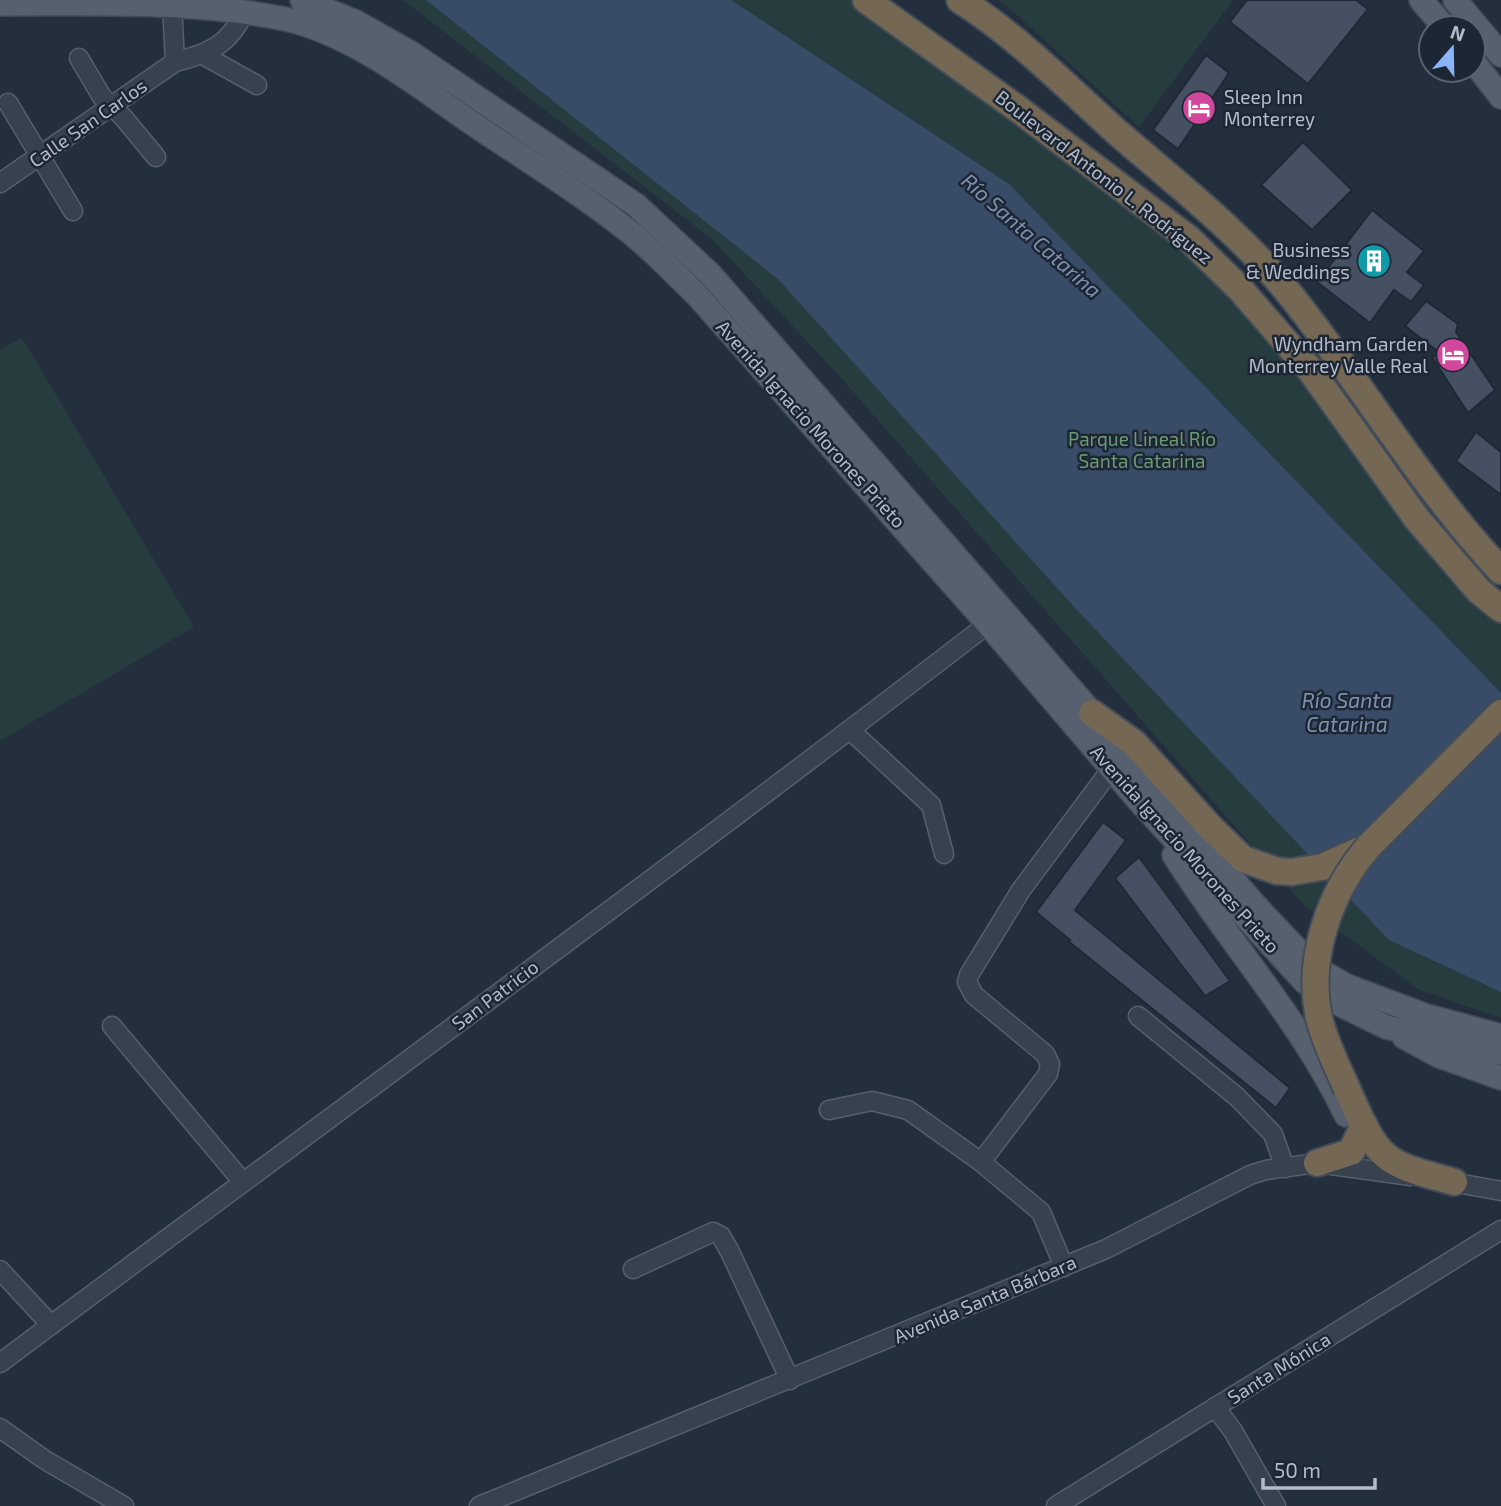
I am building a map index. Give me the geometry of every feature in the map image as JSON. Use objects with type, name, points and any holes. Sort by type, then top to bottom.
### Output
[{"type":"highway","name":"Boulevard Antonio L. Rodríguez","points":[[866,0],[1038,124],[1189,239],[1240,289],[1311,371],[1417,519],[1479,591],[1501,609]]},
{"type":"highway","name":"Boulevard Antonio L. Rodríguez","points":[[960,0],[1036,61],[1224,226],[1255,257],[1290,294],[1351,372],[1434,493],[1472,541],[1501,571]]},
{"type":"highway","points":[[1479,591],[1501,622]]},
{"type":"highway","points":[[1092,713],[1134,743],[1210,827],[1243,859],[1277,871],[1300,872],[1322,867],[1369,846]]},
{"type":"highway","points":[[1454,1182],[1394,1161],[1379,1147],[1364,1125],[1324,1036],[1318,1016],[1315,974],[1325,924],[1343,885],[1369,846],[1501,713]]},
{"type":"highway","points":[[1329,1160],[1353,1149],[1364,1125]]},
{"type":"main road","name":"Avenida Ignacio Morones Prieto","points":[[302,0],[356,22],[411,53],[636,205],[677,241],[711,275],[1092,713],[1254,904],[1317,969],[1347,986],[1424,1015],[1496,1033]]},
{"type":"main road","points":[[1421,0],[1433,14]]},
{"type":"main road","points":[[1455,0],[1501,55]]},
{"type":"main road","name":"Avenida Ignacio Morones Prieto","points":[[0,4],[172,4],[245,10],[293,21],[345,41],[396,71],[622,225],[696,294],[988,624],[1140,802],[1305,982],[1331,1000],[1386,1027],[1431,1035],[1501,1053]]},
{"type":"main road","points":[[1487,79],[1501,97]]},
{"type":"main road","points":[[1140,802],[1197,892],[1317,1060],[1346,1114],[1351,1142],[1329,1160]]},
{"type":"main road","points":[[1386,1027],[1439,1056],[1501,1078]]},
{"type":"street","points":[[172,4],[175,62]]},
{"type":"street","name":"Calle San Carlos","points":[[0,183],[175,62],[203,55],[215,48],[227,39],[245,10]]},
{"type":"street","points":[[203,55],[257,85]]},
{"type":"street","points":[[79,58],[102,97],[113,106],[156,157]]},
{"type":"street","points":[[8,103],[73,211]]},
{"type":"street","name":"San Patricio","points":[[0,1363],[242,1181],[333,1117],[988,624]]},
{"type":"street","points":[[850,730],[931,805],[944,853]]},
{"type":"street","points":[[981,1162],[1048,1074],[1049,1064],[1045,1055],[974,995],[967,982],[968,975],[1021,890],[1112,768]]},
{"type":"street","points":[[1138,1016],[1237,1097],[1273,1134],[1285,1168]]},
{"type":"street","points":[[111,1026],[242,1181]]},
{"type":"street","points":[[829,1110],[872,1101],[908,1110],[981,1162],[1041,1212],[1064,1266]]},
{"type":"street","name":"Avenida Santa Bárbara","points":[[479,1506],[1106,1249],[1250,1175],[1329,1160],[1501,1191]]},
{"type":"street","name":"Santa Mónica","points":[[1056,1506],[1501,1230]]},
{"type":"street","points":[[633,1269],[713,1232],[717,1234],[730,1252],[790,1380]]},
{"type":"street","points":[[0,1270],[51,1325]]},
{"type":"street","points":[[1215,1407],[1233,1431],[1276,1506]]},
{"type":"street","points":[[0,1428],[45,1460],[124,1506]]},
{"type":"green space","name":"Río Santa Catarina","points":[[403,0],[864,0],[1229,279],[1501,617],[1501,1018],[1418,989],[1304,905],[841,378],[713,240]]},
{"type":"green space","points":[[998,0],[1233,0],[1139,127]]},
{"type":"green space","points":[[22,338],[194,627],[0,741],[0,350]]},
{"type":"water","name":"Río Santa Catarina","points":[[426,0],[731,0],[1009,184],[1501,693],[1501,992],[1389,940],[1077,610],[779,280]]},
{"type":"building","points":[[1247,0],[1356,0],[1368,9],[1308,84],[1230,22]]},
{"type":"building","points":[[1206,55],[1229,73],[1178,149],[1153,130]]},
{"type":"building","points":[[1303,142],[1352,190],[1312,230],[1261,185]]},
{"type":"building","name":"Business & Weddings","points":[[1372,210],[1424,251],[1407,272],[1424,285],[1411,302],[1394,290],[1370,323],[1317,282]]},
{"type":"building","points":[[1426,301],[1458,324],[1456,332],[1495,390],[1468,413],[1432,357],[1441,354],[1405,326]]},
{"type":"building","points":[[1476,432],[1501,452],[1501,495],[1456,461]]},
{"type":"building","points":[[1103,822],[1126,840],[1075,910],[1290,1088],[1276,1108],[1068,941],[1070,940],[1036,912]]},
{"type":"building","points":[[1139,857],[1230,981],[1205,996],[1115,878]]},
{"type":"place","name":"Sleep Inn Monterrey","points":[[1199,108]]},
{"type":"place","name":"Business & Weddings","points":[[1374,261]]},
{"type":"place","name":"Wyndham Garden Monterrey Valle Real","points":[[1453,355]]},
{"type":"park label","name":"Parque Lineal Río Santa Catarina","points":[[1142,450]]}]
